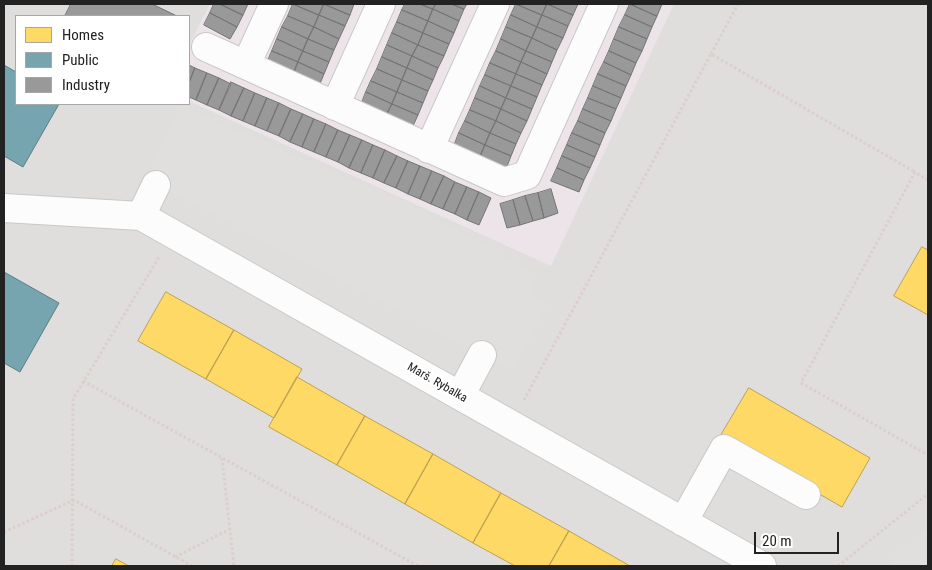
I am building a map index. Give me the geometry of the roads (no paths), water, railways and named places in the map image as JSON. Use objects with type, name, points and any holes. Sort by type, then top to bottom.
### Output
[{"type":"street","points":[[246,65],[274,4]]},
{"type":"street","points":[[335,106],[381,4]]},
{"type":"street","points":[[429,149],[495,4]]},
{"type":"street","points":[[206,47],[504,182],[527,175],[604,4]]},
{"type":"street","points":[[4,208],[142,216],[156,185]]},
{"type":"street","name":"Marš. Rybalka","points":[[142,216],[762,566]]},
{"type":"street","points":[[460,396],[482,355]]},
{"type":"street","points":[[683,522],[724,449],[806,495]]}]
